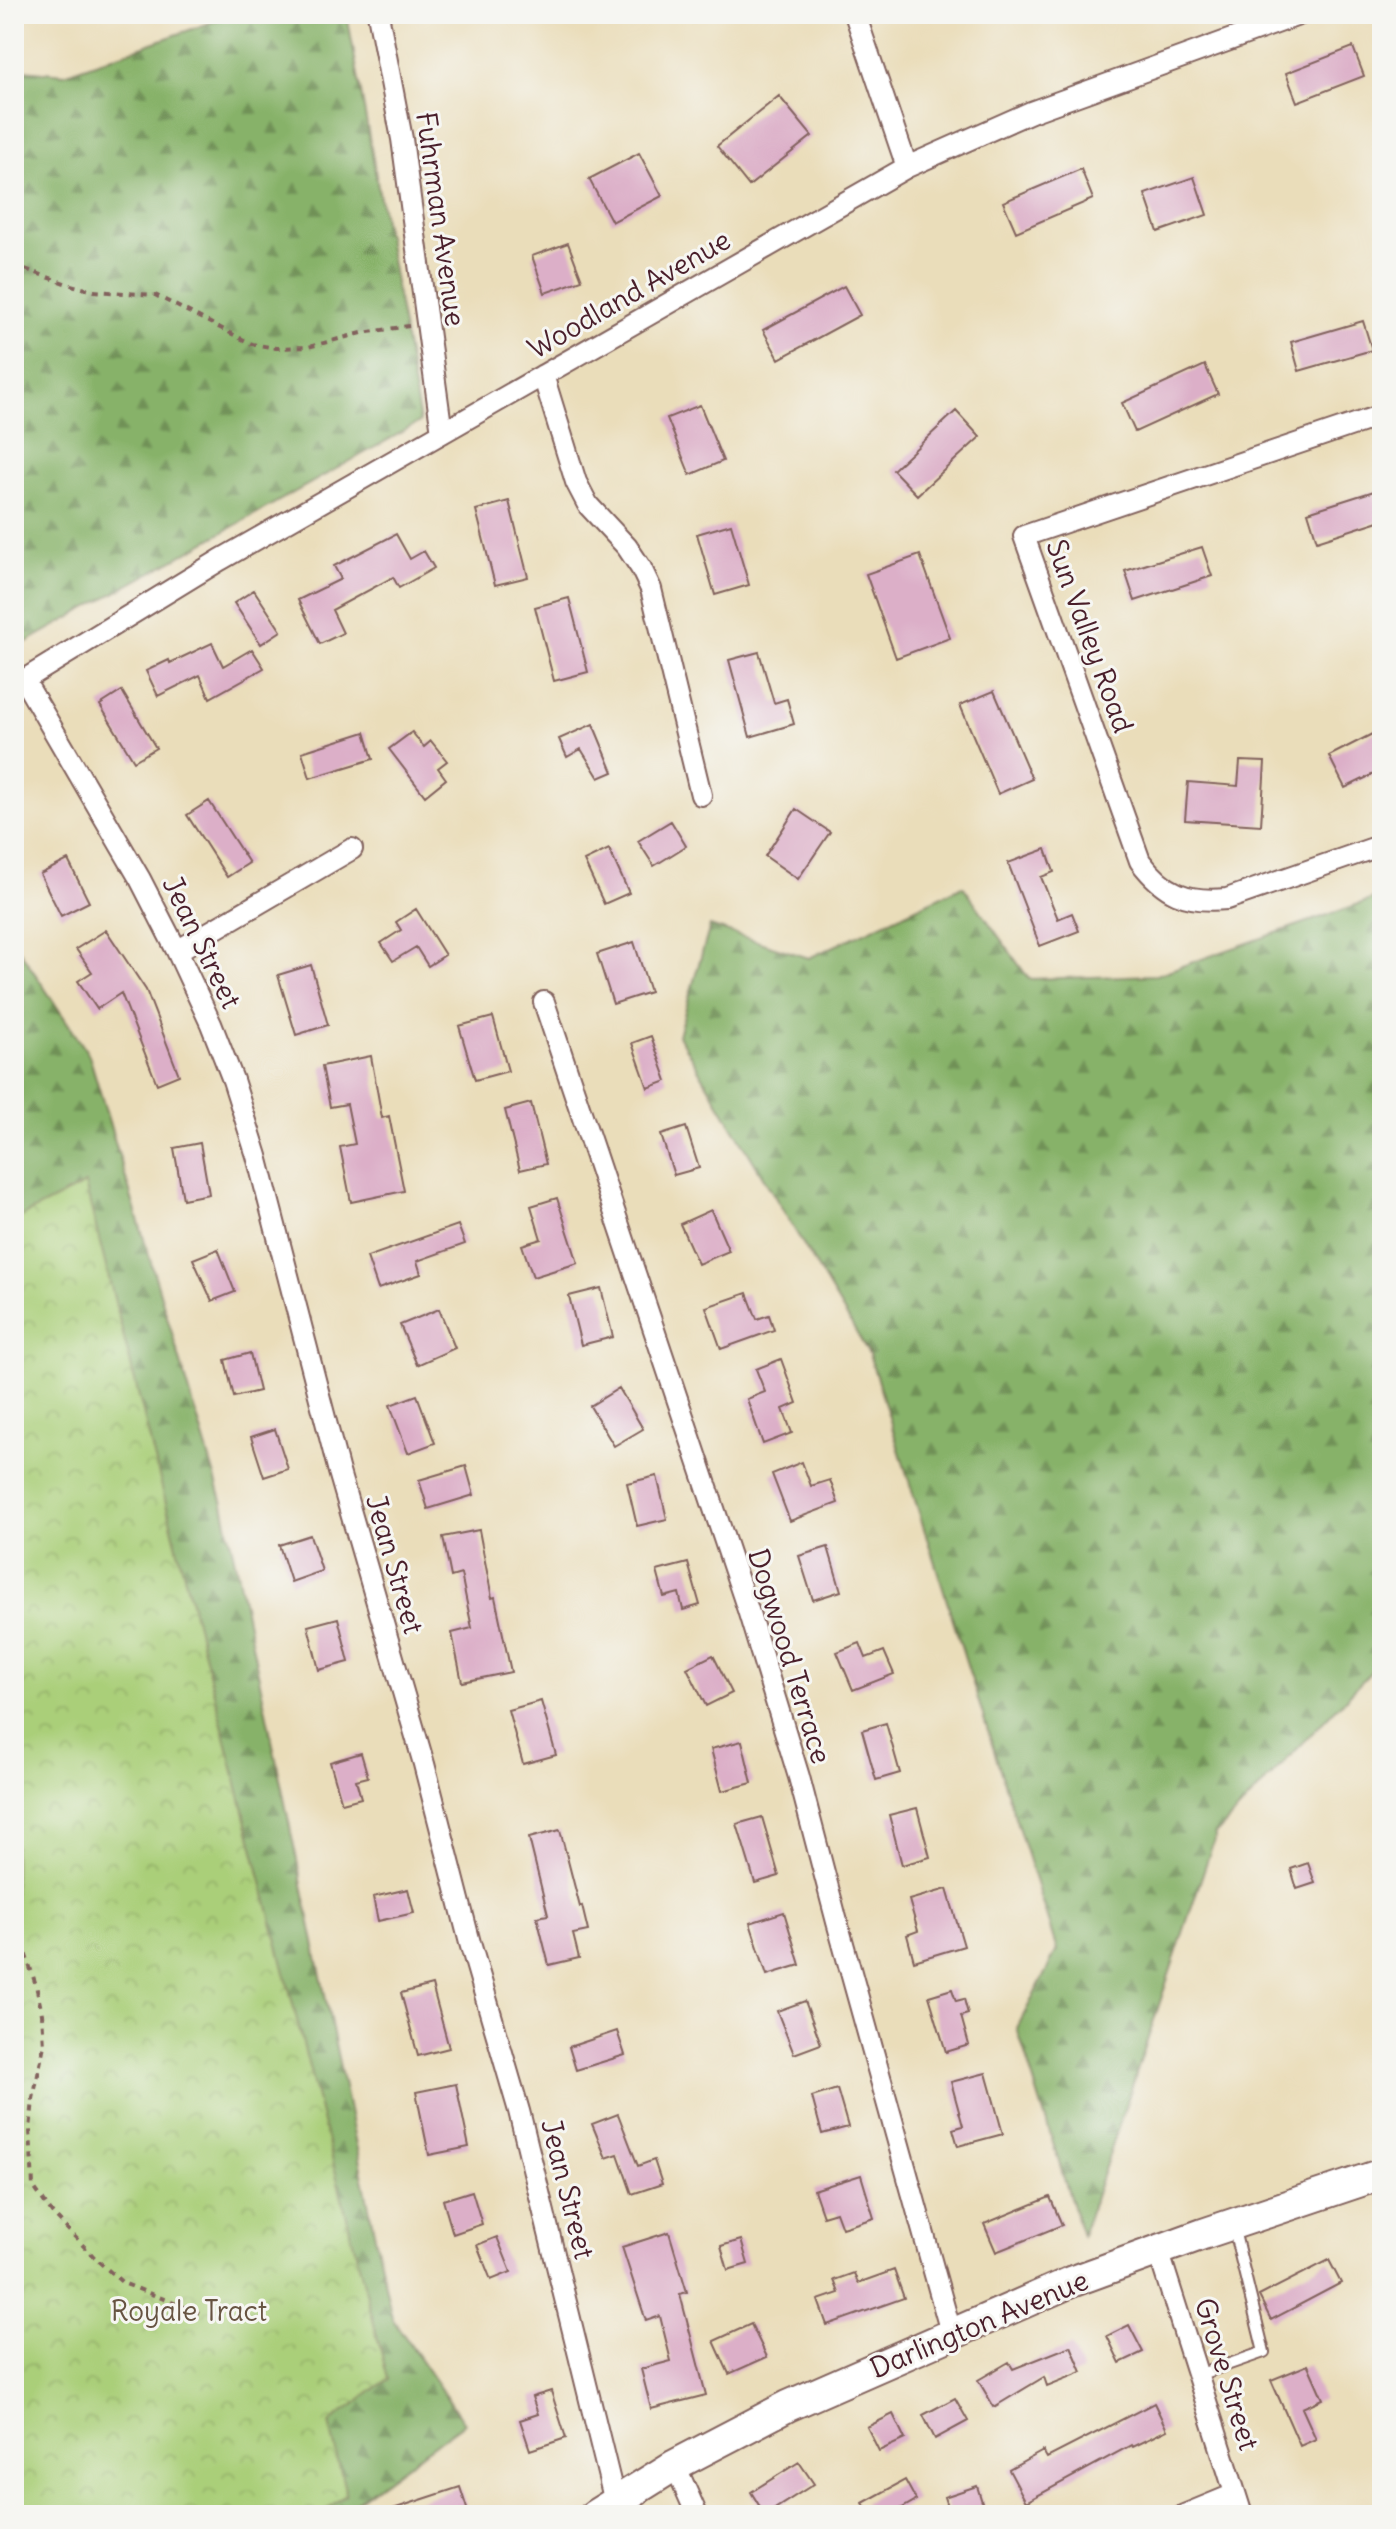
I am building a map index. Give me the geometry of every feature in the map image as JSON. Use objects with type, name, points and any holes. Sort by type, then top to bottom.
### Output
[{"type":"main road","name":"Darlington Avenue","points":[[605,2508],[675,2465],[788,2406],[1071,2282],[1382,2174]]},
{"type":"street","name":"Fuhrman Avenue","points":[[378,14],[402,139],[442,433]]},
{"type":"street","points":[[855,14],[907,167]]},
{"type":"street","name":"Woodland Avenue","points":[[19,683],[220,560],[907,167],[1031,112],[1301,14]]},
{"type":"street","points":[[543,375],[576,482],[588,505],[634,557],[651,589],[701,795]]},
{"type":"street","name":"Sun Valley Road","points":[[1382,415],[1024,536],[1140,861],[1152,877],[1169,890],[1188,898],[1207,901],[1227,899],[1382,845]]},
{"type":"street","name":"Jean Street","points":[[19,683],[140,879],[211,1024],[233,1080],[257,1156],[339,1472],[424,1764],[470,1943],[519,2111],[605,2508]]},
{"type":"street","points":[[177,951],[352,849]]},
{"type":"street","name":"Dogwood Terrace","points":[[544,1002],[753,1625],[799,1777],[952,2336]]},
{"type":"street","name":"Grove Street","points":[[1158,2250],[1242,2515]]},
{"type":"street","points":[[675,2465],[697,2515]]},
{"type":"street","points":[[1184,2515],[1235,2494]]},
{"type":"lane","points":[[1198,2375],[1264,2352],[1233,2224]]},
{"type":"path","points":[[14,265],[94,291],[155,295],[252,344],[276,348],[308,347],[362,333],[428,324]]},
{"type":"path","points":[[14,1920],[36,1985],[43,2029],[44,2045],[30,2130],[33,2186],[52,2213],[123,2283],[202,2314]]},
{"type":"green space","points":[[235,14],[347,14],[420,422],[14,649],[14,69],[64,74]]},
{"type":"green space","points":[[963,886],[1029,979],[1156,975],[1382,896],[1382,1660],[1216,1834],[1082,2236],[1017,2028],[1057,1950],[869,1354],[678,1035],[710,926],[809,958]]},
{"type":"green space","name":"Royale Tract","points":[[14,942],[89,1055],[223,1504],[392,2318],[464,2423],[337,2515],[14,2515]]},
{"type":"green space","name":"Royale Tract","points":[[85,1184],[388,2379],[329,2423],[346,2494],[320,2515],[14,2515],[14,1220]]},
{"type":"building","points":[[1353,47],[1364,76],[1297,102],[1286,73]]},
{"type":"building","points":[[779,96],[812,136],[749,186],[717,146]]},
{"type":"building","points":[[639,153],[662,196],[612,222],[589,179]]},
{"type":"building","points":[[1081,169],[1093,199],[1016,232],[1003,202]]},
{"type":"building","points":[[1194,177],[1207,215],[1158,232],[1145,194]]},
{"type":"building","points":[[568,243],[582,280],[545,293],[532,256]]},
{"type":"building","points":[[844,286],[860,315],[779,359],[763,330]]},
{"type":"building","points":[[1363,321],[1372,350],[1299,371],[1291,342]]},
{"type":"building","points":[[1205,365],[1218,394],[1135,432],[1122,403]]},
{"type":"building","points":[[700,405],[723,461],[690,475],[667,418]]},
{"type":"building","points":[[956,411],[980,437],[917,495],[893,470]]},
{"type":"building","points":[[1374,491],[1382,520],[1317,541],[1308,512]]},
{"type":"building","points":[[509,501],[528,577],[495,585],[476,510]]},
{"type":"building","points":[[731,524],[749,585],[715,595],[697,534]]},
{"type":"building","points":[[396,534],[410,559],[424,551],[434,568],[399,588],[393,577],[332,610],[343,633],[320,644],[298,600],[341,579],[334,566]]},
{"type":"building","points":[[1202,547],[1212,576],[1135,601],[1125,571]]},
{"type":"building","points":[[920,555],[950,638],[896,658],[866,574]]},
{"type":"building","points":[[254,590],[281,631],[261,644],[234,603]]},
{"type":"building","points":[[569,598],[588,672],[554,681],[535,607]]},
{"type":"building","points":[[212,643],[223,666],[252,649],[264,668],[210,698],[200,675],[158,696],[146,671]]},
{"type":"building","points":[[759,652],[774,703],[787,699],[794,724],[750,737],[729,660]]},
{"type":"building","points":[[122,691],[156,748],[134,761],[100,705]]},
{"type":"building","points":[[994,691],[1032,779],[998,794],[960,705]]},
{"type":"building","points":[[593,724],[613,772],[599,778],[581,749],[567,757],[559,739]]},
{"type":"building","points":[[1382,729],[1382,770],[1345,788],[1329,756]]},
{"type":"building","points":[[365,732],[373,759],[310,778],[302,752]]},
{"type":"building","points":[[412,732],[424,747],[431,741],[447,761],[438,768],[446,779],[425,796],[389,749]]},
{"type":"building","points":[[1240,761],[1265,762],[1261,825],[1185,820],[1188,782],[1238,786]]},
{"type":"building","points":[[209,801],[249,863],[227,877],[187,815]]},
{"type":"building","points":[[796,809],[830,832],[798,879],[765,856]]},
{"type":"building","points":[[671,821],[686,846],[654,866],[638,841]]},
{"type":"building","points":[[609,849],[629,893],[604,904],[584,861]]},
{"type":"building","points":[[1046,849],[1054,872],[1041,877],[1058,919],[1072,913],[1079,931],[1040,946],[1008,863]]},
{"type":"building","points":[[68,860],[89,902],[61,916],[40,874]]},
{"type":"building","points":[[416,909],[445,955],[428,966],[416,947],[393,961],[381,943],[401,930],[396,922]]},
{"type":"building","points":[[106,930],[146,990],[179,1075],[157,1084],[121,993],[97,1009],[78,981],[92,972],[76,949]]},
{"type":"building","points":[[634,942],[650,992],[613,1004],[597,954]]},
{"type":"building","points":[[311,965],[328,1025],[296,1035],[278,975]]},
{"type":"building","points":[[493,1017],[508,1071],[475,1080],[459,1026]]},
{"type":"building","points":[[651,1036],[667,1081],[648,1088],[632,1043]]},
{"type":"building","points":[[371,1056],[382,1118],[389,1116],[404,1191],[351,1202],[340,1147],[355,1144],[347,1104],[330,1107],[322,1066]]},
{"type":"building","points":[[531,1103],[546,1164],[520,1170],[505,1110]]},
{"type":"building","points":[[686,1127],[699,1168],[674,1175],[661,1135]]},
{"type":"building","points":[[200,1143],[209,1194],[183,1199],[174,1148]]},
{"type":"building","points":[[557,1198],[578,1263],[533,1277],[522,1245],[541,1239],[531,1206]]},
{"type":"building","points":[[711,1210],[729,1251],[698,1264],[680,1224]]},
{"type":"building","points":[[458,1225],[465,1244],[417,1261],[421,1274],[378,1289],[367,1257]]},
{"type":"building","points":[[218,1249],[235,1292],[212,1301],[193,1259]]},
{"type":"building","points":[[601,1288],[613,1337],[581,1345],[569,1296]]},
{"type":"building","points":[[747,1293],[757,1319],[769,1315],[774,1330],[721,1349],[706,1307]]},
{"type":"building","points":[[439,1309],[455,1348],[417,1365],[400,1325]]},
{"type":"building","points":[[250,1353],[259,1391],[234,1397],[225,1360]]},
{"type":"building","points":[[781,1359],[797,1403],[783,1409],[792,1433],[763,1444],[747,1399],[765,1392],[756,1369]]},
{"type":"building","points":[[619,1388],[643,1429],[614,1446],[590,1406]]},
{"type":"building","points":[[417,1395],[435,1443],[408,1453],[390,1405]]},
{"type":"building","points":[[275,1429],[288,1469],[264,1477],[251,1437]]},
{"type":"building","points":[[802,1462],[811,1486],[830,1480],[838,1503],[790,1521],[772,1474]]},
{"type":"building","points":[[466,1466],[474,1495],[428,1509],[419,1480]]},
{"type":"building","points":[[657,1476],[667,1519],[637,1526],[627,1483]]},
{"type":"building","points":[[479,1530],[511,1672],[462,1682],[452,1633],[472,1628],[461,1574],[451,1577],[443,1537]]},
{"type":"building","points":[[310,1535],[322,1571],[291,1582],[279,1545]]},
{"type":"building","points":[[828,1547],[841,1591],[813,1600],[799,1556]]},
{"type":"building","points":[[688,1563],[700,1605],[683,1610],[679,1593],[664,1597],[657,1571]]},
{"type":"building","points":[[338,1618],[349,1662],[319,1670],[308,1626]]},
{"type":"building","points":[[860,1643],[866,1658],[884,1651],[894,1674],[853,1690],[837,1652]]},
{"type":"building","points":[[713,1655],[732,1693],[706,1706],[687,1668]]},
{"type":"building","points":[[541,1701],[556,1755],[523,1764],[508,1710]]},
{"type":"building","points":[[886,1723],[900,1773],[876,1780],[862,1730]]},
{"type":"building","points":[[742,1741],[752,1783],[722,1791],[711,1749]]},
{"type":"building","points":[[361,1753],[368,1777],[356,1780],[361,1798],[342,1803],[330,1762]]},
{"type":"building","points":[[917,1808],[930,1857],[902,1865],[889,1815]]},
{"type":"building","points":[[762,1817],[779,1876],[755,1883],[737,1824]]},
{"type":"building","points":[[560,1830],[588,1931],[573,1934],[579,1958],[549,1965],[537,1917],[548,1915],[529,1838]]},
{"type":"building","points":[[1308,1863],[1315,1883],[1297,1889],[1291,1869]]},
{"type":"building","points":[[408,1889],[414,1913],[378,1921],[373,1897]]},
{"type":"building","points":[[947,1889],[964,1946],[914,1961],[907,1935],[918,1931],[909,1900]]},
{"type":"building","points":[[784,1912],[800,1965],[767,1975],[750,1923]]},
{"type":"building","points":[[432,1985],[449,2048],[418,2056],[401,1993]]},
{"type":"building","points":[[952,1989],[956,2001],[964,1999],[968,2014],[961,2016],[969,2045],[946,2052],[929,1996]]},
{"type":"building","points":[[805,2001],[821,2044],[794,2054],[777,2011]]},
{"type":"building","points":[[617,2031],[625,2055],[576,2070],[569,2047]]},
{"type":"building","points":[[986,2073],[1003,2134],[958,2146],[953,2129],[963,2126],[951,2082]]},
{"type":"building","points":[[456,2084],[469,2147],[429,2155],[416,2092]]},
{"type":"building","points":[[837,2089],[848,2127],[822,2134],[812,2097]]},
{"type":"building","points":[[618,2114],[638,2166],[654,2160],[662,2184],[632,2194],[618,2154],[606,2158],[592,2124]]},
{"type":"building","points":[[861,2175],[874,2218],[842,2228],[836,2212],[823,2216],[814,2190]]},
{"type":"building","points":[[472,2191],[482,2224],[453,2234],[443,2200]]},
{"type":"building","points":[[1050,2197],[1062,2225],[996,2252],[984,2224]]},
{"type":"building","points":[[669,2232],[687,2292],[680,2294],[706,2395],[651,2409],[641,2369],[671,2361],[660,2316],[646,2321],[622,2247]]},
{"type":"building","points":[[497,2237],[511,2272],[491,2280],[477,2245]]},
{"type":"building","points":[[741,2240],[748,2264],[728,2270],[721,2246]]},
{"type":"building","points":[[1329,2260],[1341,2283],[1271,2320],[1259,2296]]},
{"type":"building","points":[[894,2270],[904,2298],[827,2325],[818,2300],[839,2293],[834,2280],[854,2273],[858,2283]]},
{"type":"building","points":[[751,2324],[767,2357],[729,2374],[714,2341]]},
{"type":"building","points":[[1129,2325],[1143,2352],[1120,2363],[1107,2336]]},
{"type":"building","points":[[1071,2346],[1082,2372],[1047,2386],[1044,2377],[994,2407],[978,2380],[1009,2362],[1013,2369]]},
{"type":"building","points":[[1308,2365],[1323,2399],[1302,2408],[1316,2439],[1300,2446],[1271,2380]]},
{"type":"building","points":[[551,2391],[566,2438],[530,2450],[520,2420],[538,2414],[532,2397]]},
{"type":"building","points":[[955,2398],[968,2421],[935,2439],[923,2415]]},
{"type":"building","points":[[1154,2403],[1167,2430],[1131,2445],[1026,2502],[1009,2470],[1043,2451],[1047,2458]]},
{"type":"building","points":[[893,2414],[905,2439],[879,2451],[867,2427]]},
{"type":"building","points":[[799,2462],[814,2484],[765,2515],[751,2492]]},
{"type":"building","points":[[905,2480],[916,2500],[890,2515],[870,2515],[863,2503]]},
{"type":"building","points":[[977,2486],[986,2515],[950,2515],[944,2497]]},
{"type":"building","points":[[460,2487],[469,2515],[385,2515],[384,2512]]}]
